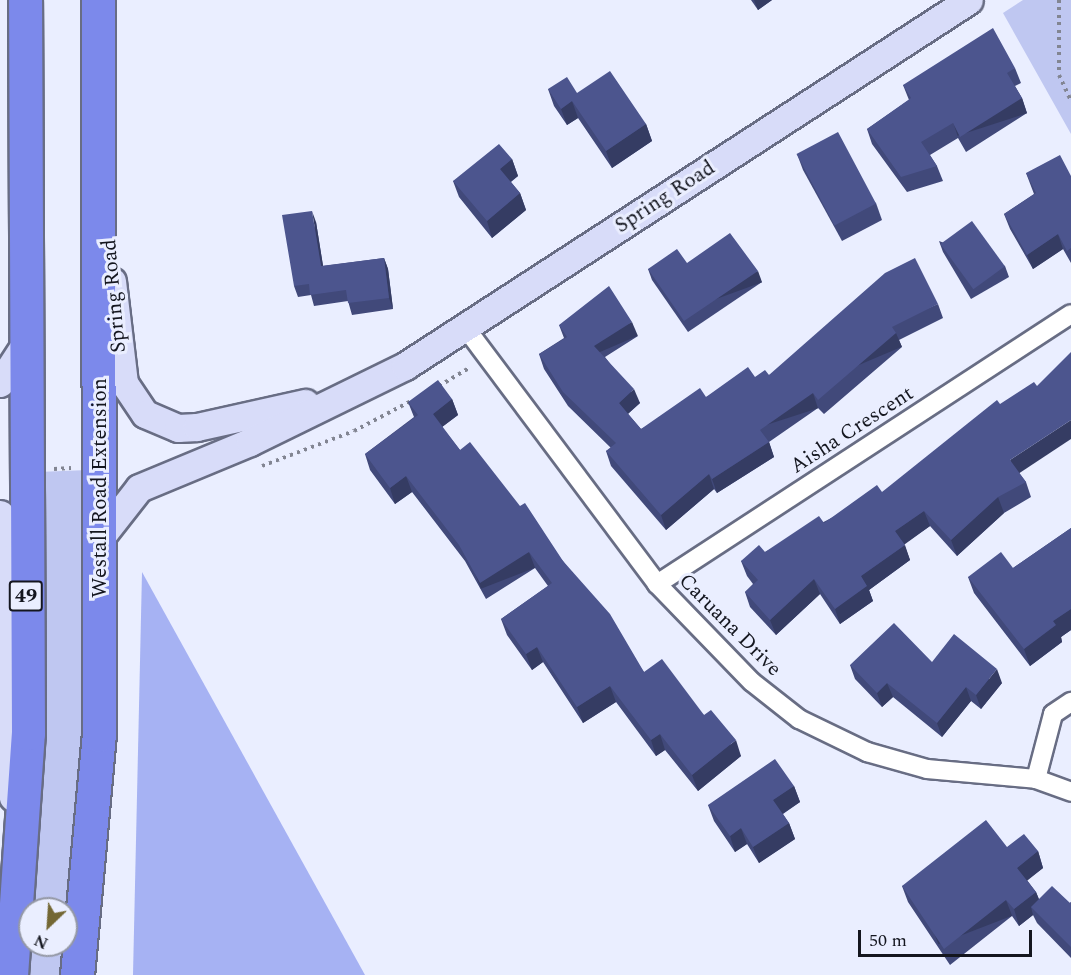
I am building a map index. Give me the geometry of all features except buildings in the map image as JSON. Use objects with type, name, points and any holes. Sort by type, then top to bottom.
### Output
[{"type":"highway","name":"49","points":[[11,975],[22,864],[28,733],[25,0]]},
{"type":"highway","name":"Westall Road Extension","points":[[77,975],[99,735],[98,0]]},
{"type":"main road","name":"Spring Road","points":[[100,538],[139,488],[359,389],[465,327],[969,0]]},
{"type":"main road","name":"Spring Road","points":[[98,130],[118,357],[124,383],[145,414],[178,428],[197,427],[359,389]]},
{"type":"main road","points":[[0,383],[26,343]]},
{"type":"main road","points":[[0,514],[8,580],[9,761],[22,864]]},
{"type":"street","name":"Aisha Crescent","points":[[657,584],[1071,314]]},
{"type":"street","name":"Caruana Drive","points":[[465,327],[657,584],[752,682],[799,719],[867,752],[927,769],[1036,779],[1071,792]]},
{"type":"street","points":[[1036,779],[1053,714],[1071,702]]},
{"type":"path","points":[[1059,0],[1059,75],[1071,101]]},
{"type":"shaded area","points":[[1023,0],[1071,0],[1071,134],[1003,13]]},
{"type":"shaded area","points":[[88,470],[87,739],[72,897],[32,897],[39,784],[38,472]]},
{"type":"shaded area","points":[[142,572],[365,975],[133,975]]},
{"type":"shaded area","points":[[25,957],[66,957],[63,975],[23,975]]}]
